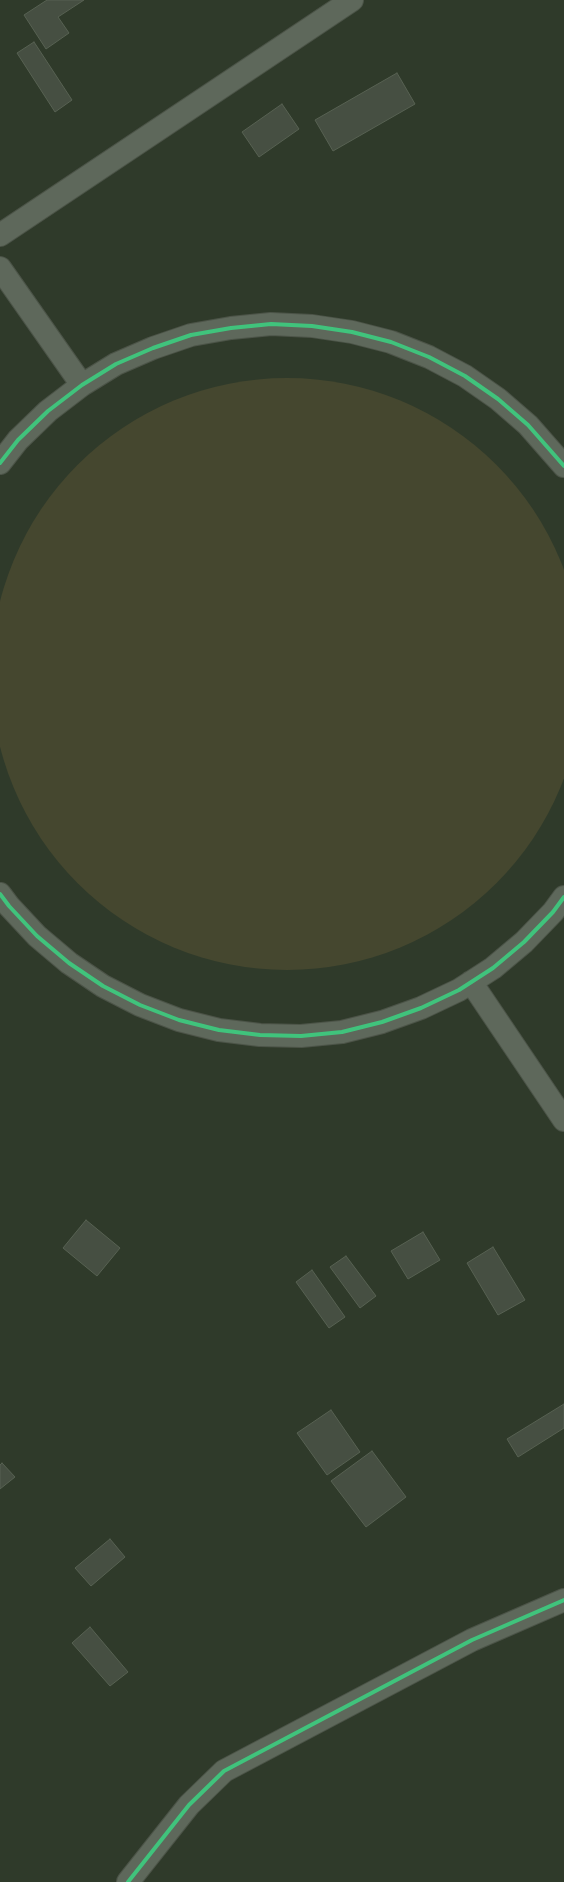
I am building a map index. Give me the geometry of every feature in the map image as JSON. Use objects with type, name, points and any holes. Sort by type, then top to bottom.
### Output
[{"type":"street","points":[[0,235],[352,0]]},
{"type":"street","points":[[0,268],[82,385]]},
{"type":"street","points":[[0,463],[18,440],[48,411],[82,385],[116,364],[153,348],[191,335],[231,328],[271,324],[312,326],[352,332],[391,342],[429,357],[464,376],[498,399],[528,425],[564,466]]},
{"type":"street","points":[[0,894],[37,936],[69,964],[103,986],[140,1005],[179,1020],[219,1030],[280,1036],[301,1036],[342,1032],[382,1022],[421,1008],[471,982],[493,968],[524,942],[553,912],[564,897]]},
{"type":"street","points":[[471,982],[564,1120]]},
{"type":"street","points":[[128,1882],[190,1805],[224,1771],[472,1640],[564,1600]]},
{"type":"green space","points":[[287,378],[316,379],[345,383],[400,400],[427,413],[452,428],[475,445],[496,465],[516,486],[533,509],[548,534],[561,561],[578,616],[582,645],[582,703],[578,732],[561,787],[548,814],[533,839],[516,862],[496,883],[475,903],[452,920],[427,935],[400,948],[345,965],[316,969],[287,970],[258,969],[229,965],[174,948],[147,935],[122,920],[99,903],[78,883],[58,862],[41,839],[26,814],[13,787],[-4,732],[-8,703],[-9,674],[-8,645],[-4,616],[13,561],[26,534],[41,509],[58,486],[78,465],[99,445],[122,428],[147,413],[174,400],[229,383],[258,379]]},
{"type":"building","points":[[47,0],[84,0],[58,17],[69,33],[46,49],[24,15]]},
{"type":"building","points":[[34,42],[72,100],[55,112],[17,53]]},
{"type":"building","points":[[397,73],[415,104],[333,151],[315,120]]},
{"type":"building","points":[[282,104],[299,129],[259,157],[242,132]]},
{"type":"building","points":[[86,1220],[120,1248],[97,1276],[63,1248]]},
{"type":"building","points":[[423,1232],[440,1260],[408,1279],[391,1251]]},
{"type":"building","points":[[493,1247],[525,1300],[498,1315],[467,1263]]},
{"type":"building","points":[[346,1256],[376,1296],[360,1308],[330,1267]]},
{"type":"building","points":[[312,1270],[345,1317],[329,1328],[296,1282]]},
{"type":"building","points":[[564,1404],[564,1428],[518,1457],[507,1439]]},
{"type":"building","points":[[331,1410],[360,1452],[327,1475],[297,1433]]},
{"type":"building","points":[[372,1451],[406,1497],[366,1527],[331,1481]]},
{"type":"building","points":[[2,1463],[15,1477],[0,1489],[0,1465]]},
{"type":"building","points":[[110,1539],[125,1557],[91,1586],[75,1568]]},
{"type":"building","points":[[90,1627],[128,1672],[110,1686],[72,1643]]},
{"type":"cycle path","points":[[0,463],[18,440],[48,411],[82,385],[116,364],[153,348],[191,335],[231,328],[271,324],[312,326],[352,332],[391,342],[429,357],[465,376],[498,399],[528,425],[564,466]]},
{"type":"cycle path","points":[[0,894],[37,936],[69,963],[103,986],[140,1005],[179,1020],[219,1030],[260,1035],[301,1036],[342,1032],[382,1022],[421,1008],[459,990],[493,968],[524,942],[553,912],[564,897]]},
{"type":"cycle path","points":[[128,1882],[189,1805],[224,1771],[472,1640],[564,1600]]}]
